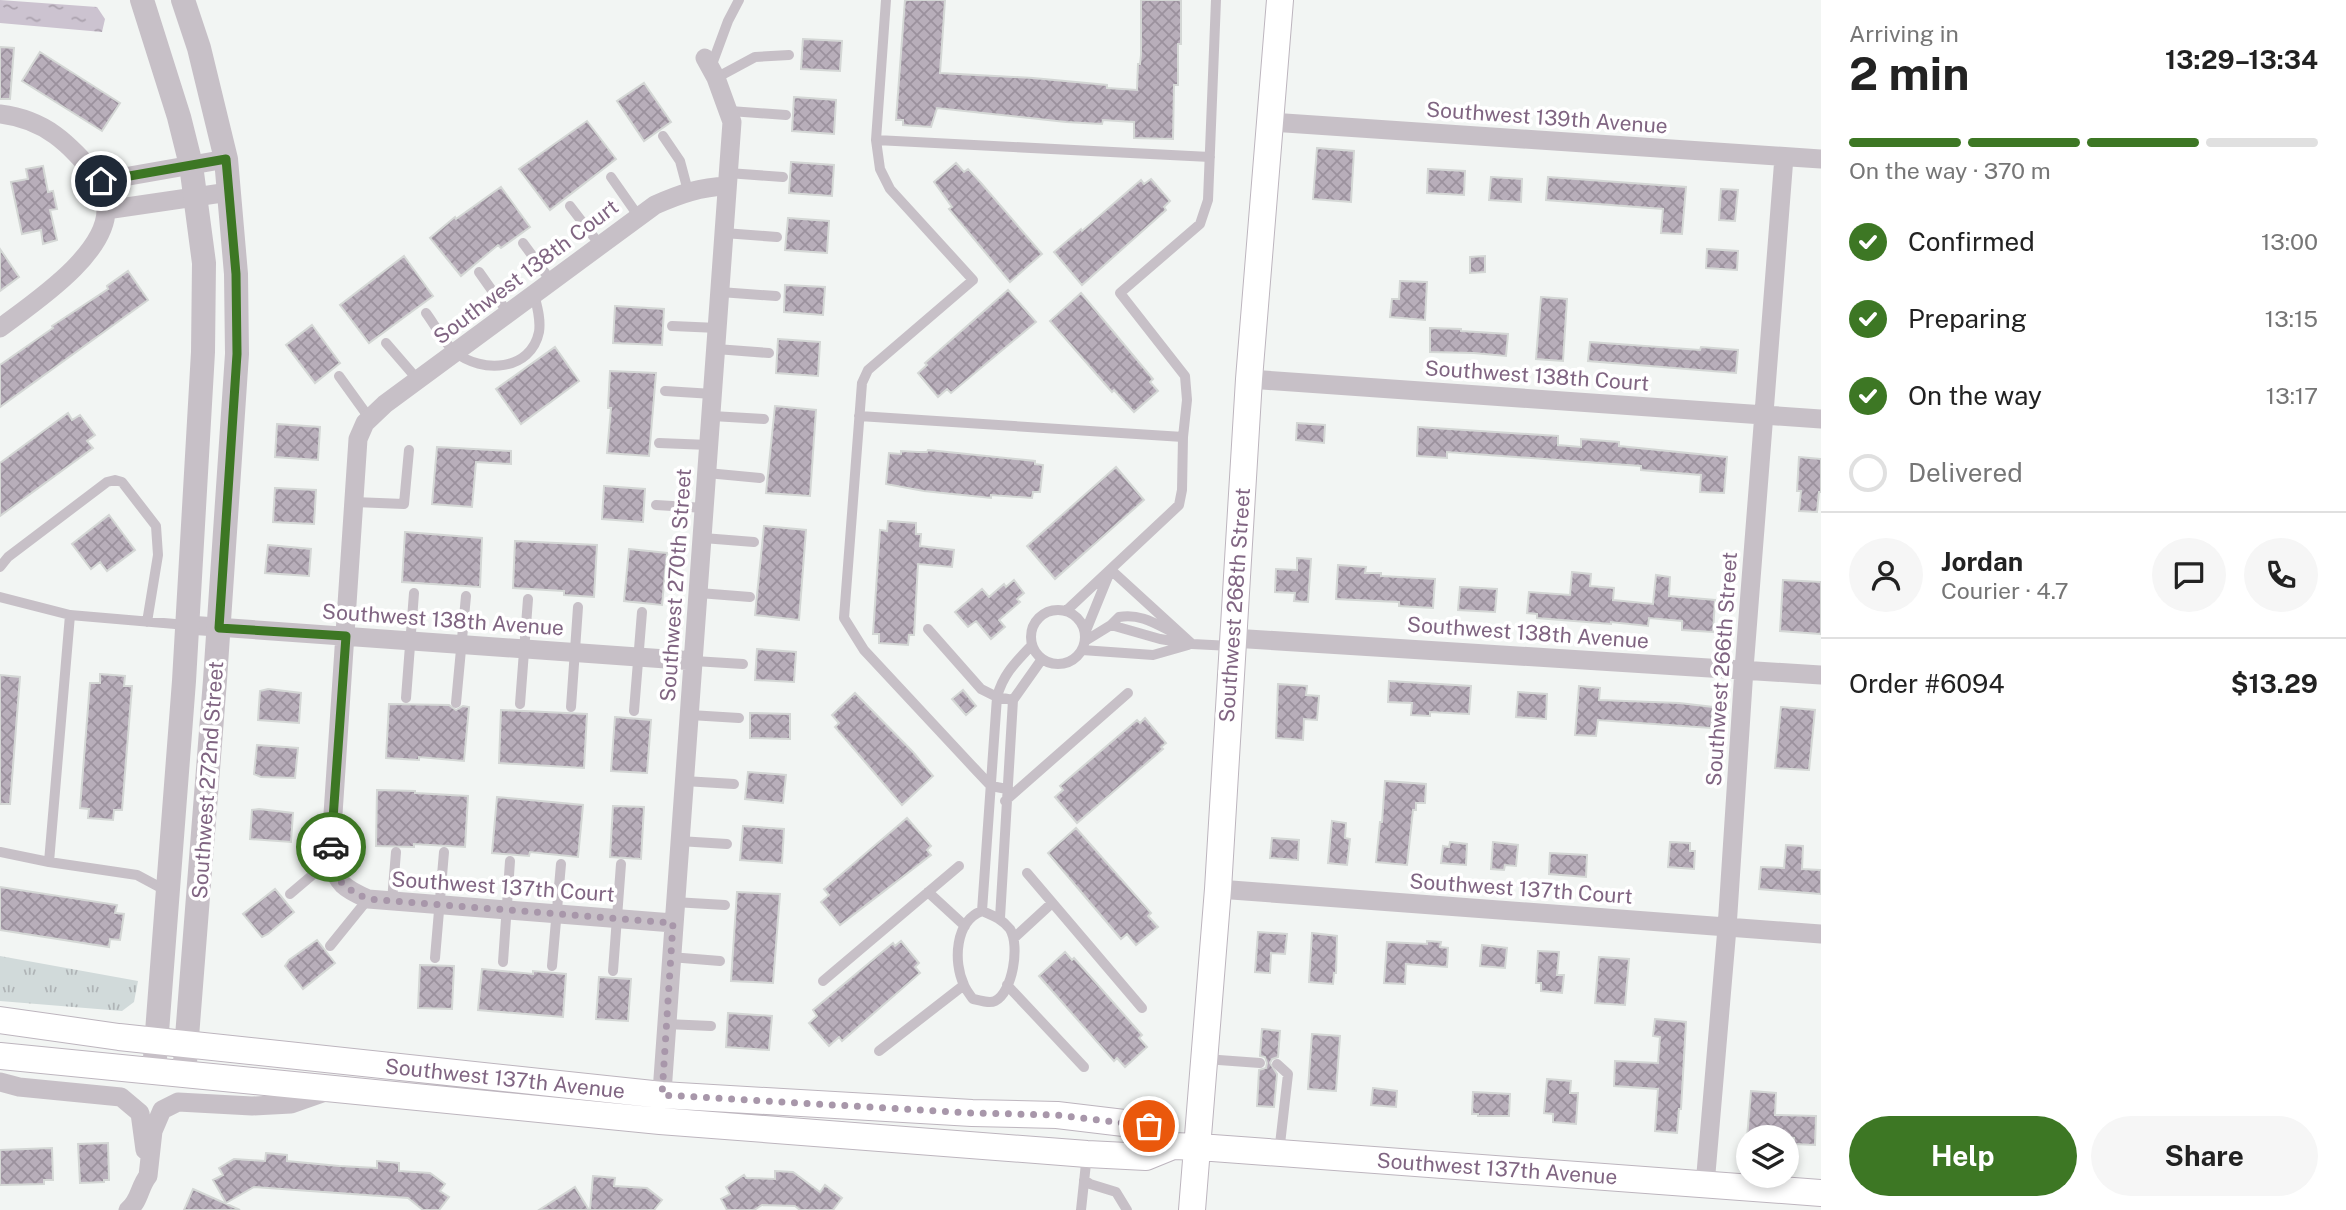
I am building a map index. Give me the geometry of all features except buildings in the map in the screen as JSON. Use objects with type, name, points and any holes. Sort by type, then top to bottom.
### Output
[{"type":"main road","name":"Southwest 268th Street","points":[[1192,1210],[1186,1146],[1204,1059],[1218,889],[1249,379],[1280,0]]},
{"type":"main road","name":"Southwest 137th Avenue","points":[[7,1022],[662,1095],[972,1113],[1057,1115],[1149,1126],[1186,1146]]},
{"type":"main road","name":"Southwest 137th Avenue","points":[[0,1056],[660,1121],[1085,1167],[1146,1157],[1186,1146],[1821,1193]]},
{"type":"street","name":"Southwest 272nd Street","points":[[142,0],[179,117],[191,165],[204,263],[203,352],[188,625],[154,1071]]},
{"type":"street","name":"Southwest 272nd Street","points":[[183,0],[200,48],[226,159],[236,274],[237,354],[219,628],[184,1075]]},
{"type":"street","name":"Southwest 270th Street","points":[[660,1121],[732,122],[730,111],[711,68]]},
{"type":"street","points":[[0,114],[40,124],[62,139],[101,181],[106,210],[98,239],[80,264],[0,328]]},
{"type":"street","name":"Southwest 139th Avenue","points":[[1270,122],[1821,159]]},
{"type":"street","name":"Southwest 266th Street","points":[[1705,1185],[1727,928],[1744,669],[1784,157]]},
{"type":"street","points":[[101,181],[226,159]]},
{"type":"street","name":"Southwest 138th Court","points":[[368,421],[455,352],[655,205],[688,191],[728,180]]},
{"type":"street","points":[[106,210],[229,192]]},
{"type":"street","name":"Southwest 138th Court","points":[[1249,379],[1821,419]]},
{"type":"street","points":[[333,869],[358,439],[368,421]]},
{"type":"street","name":"Southwest 138th Avenue","points":[[188,625],[694,661]]},
{"type":"street","name":"Southwest 138th Avenue","points":[[1232,642],[1821,675]]},
{"type":"street","name":"Southwest 137th Court","points":[[333,869],[350,891],[368,899],[673,923]]},
{"type":"street","name":"Southwest 137th Court","points":[[1218,889],[1821,934]]},
{"type":"street","points":[[0,1082],[19,1087],[121,1097],[140,1113],[145,1143],[144,1181],[138,1200],[128,1210]]},
{"type":"street","name":"Southwest 137th Avenue","points":[[144,1181],[148,1176],[153,1131],[162,1110],[178,1102],[251,1107],[291,1104],[332,1090]]},
{"type":"lane","points":[[711,68],[728,21],[739,0]]},
{"type":"lane","points":[[886,0],[876,140],[880,169],[890,189],[973,280],[868,370],[862,383],[844,618],[864,650],[991,786],[1007,789]]},
{"type":"lane","points":[[1066,611],[1179,505],[1187,400],[1185,376],[1120,293],[1200,224],[1208,200],[1216,0]]},
{"type":"lane","points":[[711,68],[755,57],[789,55]]},
{"type":"lane","points":[[730,111],[786,115]]},
{"type":"lane","points":[[663,136],[680,161],[688,191]]},
{"type":"lane","points":[[876,140],[1210,157]]},
{"type":"lane","points":[[611,177],[639,217]]},
{"type":"lane","points":[[728,180],[783,177]]},
{"type":"lane","points":[[570,206],[600,245]]},
{"type":"lane","points":[[724,233],[777,237]]},
{"type":"lane","points":[[523,243],[551,281]]},
{"type":"lane","points":[[479,272],[508,313]]},
{"type":"lane","points":[[720,292],[776,296]]},
{"type":"lane","points":[[426,313],[455,352],[481,365],[502,367],[519,361],[532,348],[539,333],[540,317],[534,294]]},
{"type":"lane","points":[[672,326],[718,328]]},
{"type":"lane","points":[[386,343],[418,380]]},
{"type":"lane","points":[[716,349],[769,353]]},
{"type":"lane","points":[[339,376],[368,421]]},
{"type":"lane","points":[[664,391],[713,394]]},
{"type":"lane","points":[[712,416],[764,419]]},
{"type":"lane","points":[[859,416],[1183,437]]},
{"type":"lane","points":[[659,443],[709,445]]},
{"type":"lane","points":[[354,502],[404,504],[410,450]]},
{"type":"lane","points":[[707,473],[760,478]]},
{"type":"lane","points":[[0,567],[8,557],[107,482],[122,482],[156,526],[158,555],[147,622]]},
{"type":"lane","points":[[656,505],[705,508]]},
{"type":"lane","points":[[703,538],[754,542]]},
{"type":"lane","points":[[1084,642],[1079,620],[1066,611],[1052,611],[1039,617],[1032,629],[1032,645],[1042,659],[1059,665],[1076,658],[1084,642],[1111,570]]},
{"type":"lane","points":[[1111,570],[1192,644]]},
{"type":"lane","points":[[406,698],[414,593]]},
{"type":"lane","points":[[699,593],[750,597]]},
{"type":"lane","points":[[456,703],[466,596]]},
{"type":"lane","points":[[0,597],[70,615],[188,625]]},
{"type":"lane","points":[[520,704],[528,599]]},
{"type":"lane","points":[[571,707],[578,607]]},
{"type":"lane","points":[[634,711],[642,612]]},
{"type":"lane","points":[[49,862],[70,615]]},
{"type":"lane","points":[[1084,642],[1108,626],[1192,644],[1232,642]]},
{"type":"lane","points":[[1105,652],[1108,626]]},
{"type":"lane","points":[[928,629],[981,689],[997,697],[1013,700]]},
{"type":"lane","points":[[1084,642],[1105,652],[1153,655],[1192,644]]},
{"type":"lane","points":[[982,911],[997,697],[1008,669],[1032,645]]},
{"type":"lane","points":[[1000,918],[1013,700],[1042,659]]},
{"type":"lane","points":[[694,661],[743,664]]},
{"type":"lane","points":[[1005,802],[1128,693]]},
{"type":"lane","points":[[690,715],[739,718]]},
{"type":"lane","points":[[684,781],[734,784]]},
{"type":"lane","points":[[679,841],[727,844]]},
{"type":"lane","points":[[0,852],[137,875],[168,891]]},
{"type":"lane","points":[[392,901],[396,852]]},
{"type":"lane","points":[[435,958],[444,852]]},
{"type":"lane","points":[[503,962],[510,861]]},
{"type":"lane","points":[[552,966],[561,864]]},
{"type":"lane","points":[[613,971],[621,864]]},
{"type":"lane","points":[[823,981],[959,866]]},
{"type":"lane","points":[[290,894],[333,869]]},
{"type":"lane","points":[[1027,873],[1142,1008]]},
{"type":"lane","points":[[928,892],[965,926]]},
{"type":"lane","points":[[330,946],[368,899]]},
{"type":"lane","points":[[674,902],[725,905]]},
{"type":"lane","points":[[1014,938],[1052,903]]},
{"type":"lane","points":[[982,911],[1000,918],[1014,938],[1014,965],[1007,985],[996,1001],[987,1002],[973,999],[964,985],[958,950],[965,926],[982,911]]},
{"type":"lane","points":[[670,957],[720,961]]},
{"type":"lane","points":[[879,1051],[964,985]]},
{"type":"lane","points":[[1007,985],[1084,1067]]},
{"type":"lane","points":[[666,1024],[711,1026]]},
{"type":"lane","points":[[1204,1059],[1260,1063]]},
{"type":"lane","points":[[1278,1064],[1288,1074],[1279,1153]]},
{"type":"lane","points":[[1081,1210],[1085,1167]]},
{"type":"lane","points":[[1085,1167],[1090,1184],[1116,1192],[1128,1210]]},
{"type":"green space","points":[[0,956],[138,981],[134,1002],[122,1011],[0,1001]]},
{"type":"water","points":[[0,0],[97,7],[105,19],[102,32],[0,23]]},
{"type":"way so far","points":[[331,847],[330,859],[335,878],[350,891],[368,899],[673,923],[662,1095],[972,1113],[1057,1115],[1149,1126]]},
{"type":"route","points":[[101,181],[226,159],[236,274],[237,354],[219,628],[346,636],[331,847]]}]
